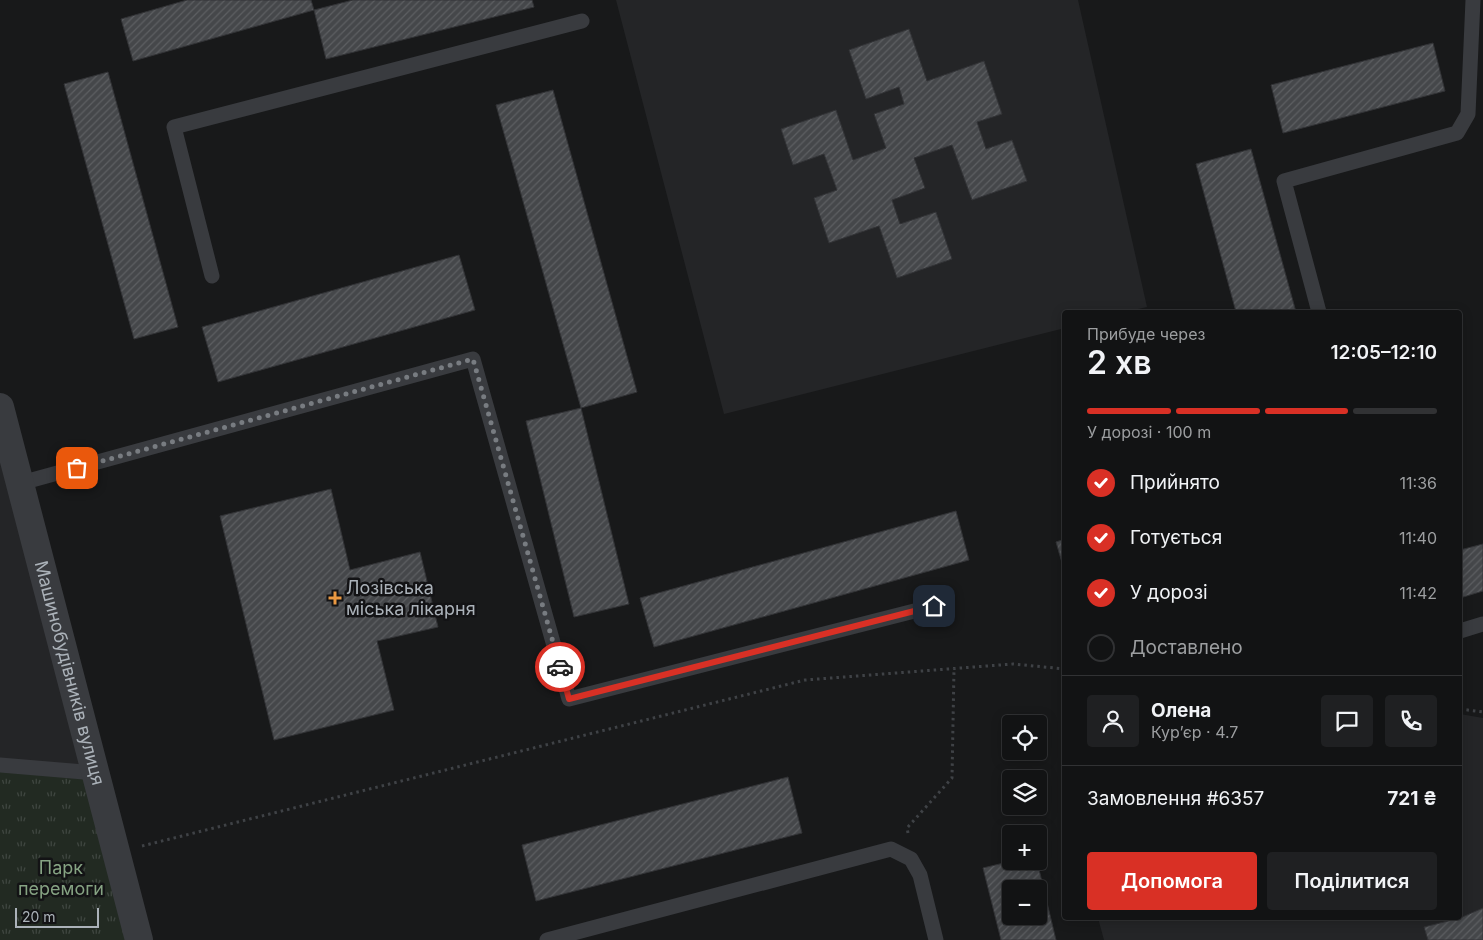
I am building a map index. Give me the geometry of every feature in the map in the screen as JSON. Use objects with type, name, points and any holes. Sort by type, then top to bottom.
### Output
[{"type":"street","name":"Машинобудівників вулиця","points":[[0,406],[139,940]]},
{"type":"lane","points":[[1318,310],[1284,181],[1457,133],[1468,114],[1473,0]]},
{"type":"lane","points":[[212,276],[174,127],[582,21]]},
{"type":"lane","points":[[21,484],[473,359],[569,699],[934,606]]},
{"type":"lane","points":[[1462,630],[1483,624]]},
{"type":"lane","points":[[0,765],[96,773]]},
{"type":"lane","points":[[547,940],[891,849],[911,859],[920,875],[936,940]]},
{"type":"path","points":[[116,852],[805,680],[1013,664],[1062,669]]},
{"type":"path","points":[[911,859],[908,828],[952,778],[954,668]]},
{"type":"path","points":[[1462,709],[1483,712]]},
{"type":"shaded area","points":[[616,0],[1078,0],[1147,307],[1134,310],[1062,310],[1062,329],[724,414]]},
{"type":"shaded area","points":[[0,407],[96,773],[0,763]]},
{"type":"shaded area","points":[[1462,714],[1483,718],[1483,940],[1104,940],[1099,920],[1462,920]]},
{"type":"green space","name":"Парк перемоги","points":[[0,763],[96,773],[139,940],[0,940]]},
{"type":"building","points":[[187,0],[311,0],[314,10],[133,61],[121,19]]},
{"type":"building","points":[[353,0],[532,0],[534,7],[326,59],[314,10]]},
{"type":"building","points":[[909,29],[927,81],[984,61],[1002,114],[977,122],[986,149],[1012,140],[1027,181],[972,200],[952,145],[914,158],[925,188],[892,200],[900,224],[936,212],[952,259],[897,278],[879,226],[829,243],[814,198],[837,190],[824,154],[793,165],[781,129],[836,110],[853,160],[886,148],[874,114],[904,104],[899,87],[866,99],[849,50]]},
{"type":"building","points":[[1433,43],[1445,91],[1283,133],[1271,85]]},
{"type":"building","points":[[108,72],[178,327],[134,339],[64,84]]},
{"type":"building","points":[[553,90],[637,392],[581,408],[496,105]]},
{"type":"building","points":[[1251,149],[1295,310],[1235,310],[1196,164]]},
{"type":"building","points":[[459,255],[475,310],[218,382],[202,327]]},
{"type":"building","points":[[581,408],[629,604],[574,617],[526,421]]},
{"type":"building","name":"Лозівська міська лікарня","points":[[331,489],[350,570],[420,552],[438,627],[377,641],[394,710],[274,740],[220,516]]},
{"type":"building","points":[[956,511],[969,560],[654,647],[640,598]]},
{"type":"building","points":[[1062,540],[1062,563],[1056,542]]},
{"type":"building","points":[[1483,544],[1483,591],[1462,597],[1462,549]]},
{"type":"building","points":[[788,777],[802,833],[536,901],[522,845]]},
{"type":"building","points":[[1002,863],[1002,870],[1039,870],[1042,880],[1002,880],[1002,925],[1047,925],[1047,903],[1056,940],[1001,940],[983,868]]},
{"type":"building","points":[[1483,908],[1483,940],[1428,940],[1424,927],[1452,920],[1462,920],[1462,917]]},
{"type":"way so far","points":[[77,468],[473,359],[560,667]]},
{"type":"place","name":"Лозівська міська лікарня","points":[[335,598]]},
{"type":"route","points":[[560,667],[569,699],[934,606]]}]
